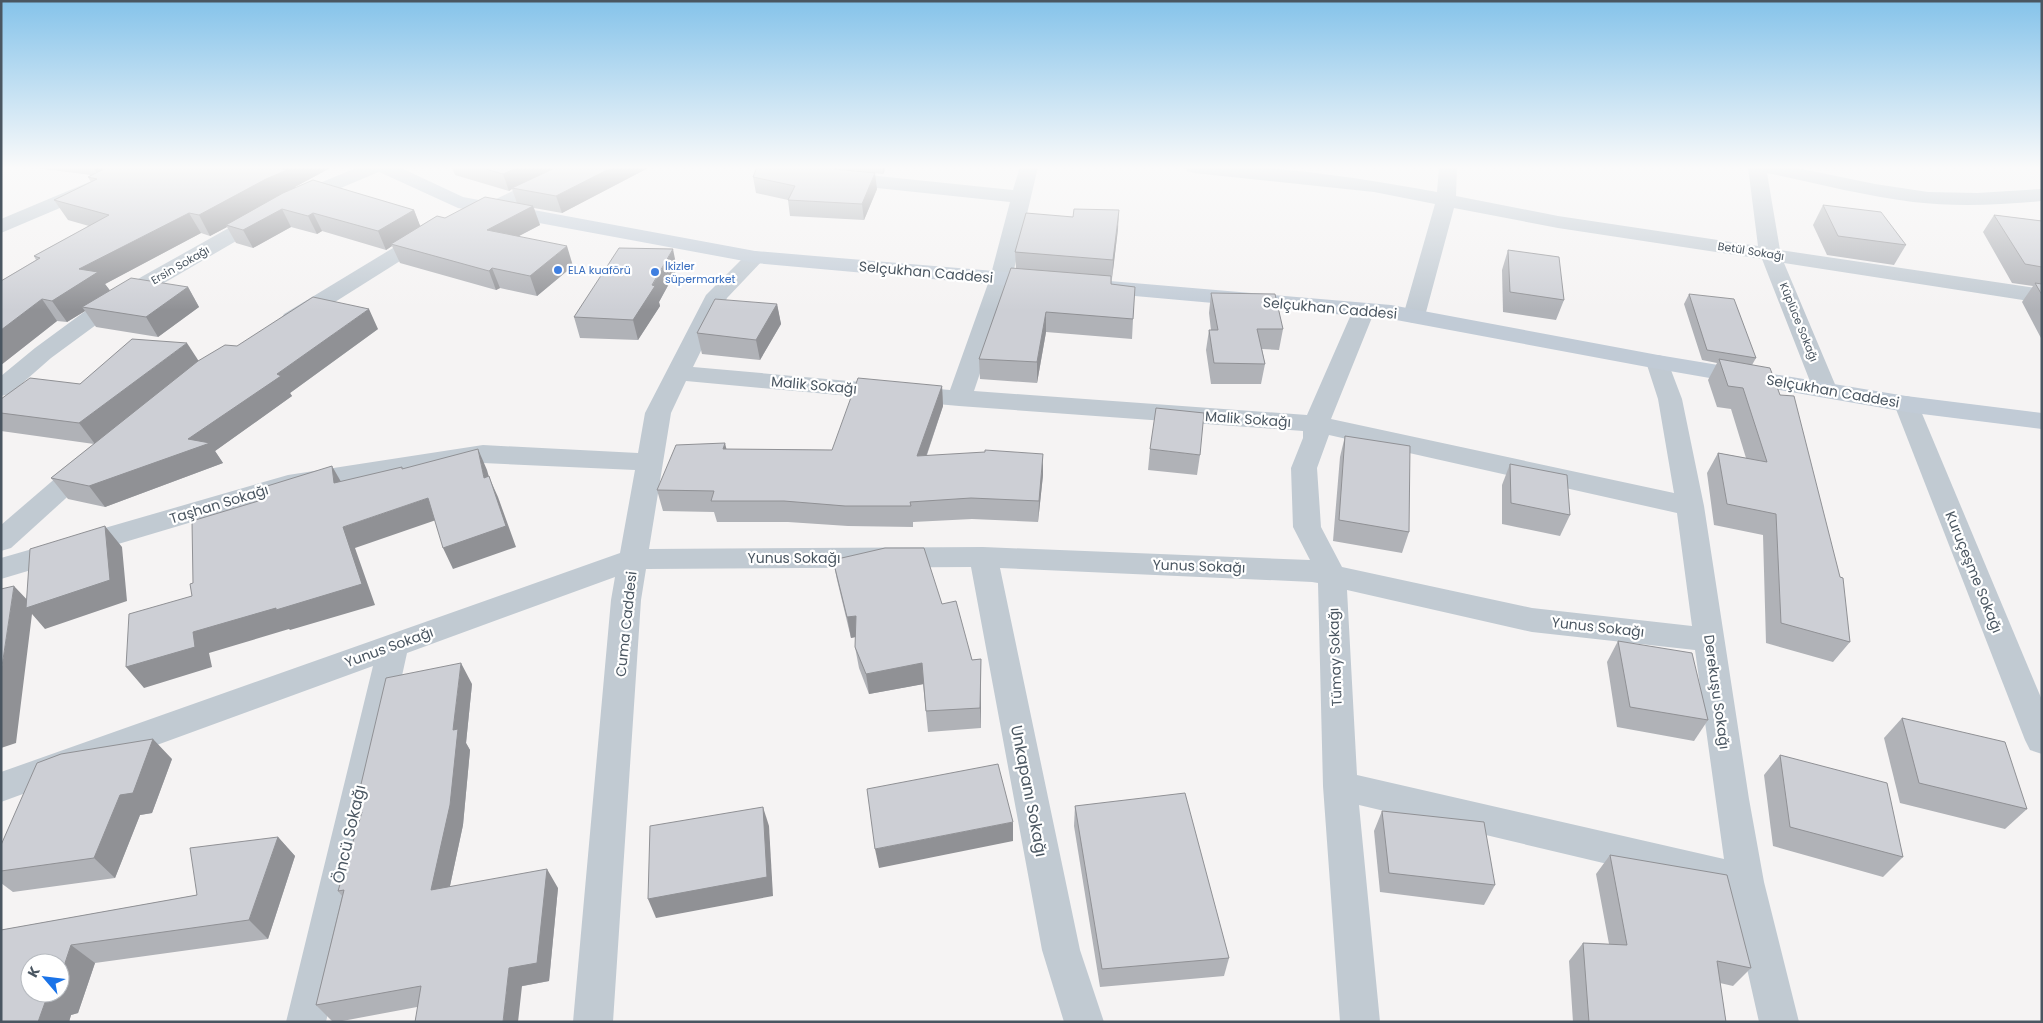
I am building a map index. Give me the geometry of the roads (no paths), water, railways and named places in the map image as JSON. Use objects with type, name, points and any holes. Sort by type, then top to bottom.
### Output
[{"type":"street","points":[[1,227],[29,215]]},
{"type":"street","name":"Ersin Sokağı","points":[[1,389],[43,353],[92,317],[151,281],[269,215]]},
{"type":"street","points":[[276,329],[469,215]]},
{"type":"street","name":"Selçukhan Caddesi","points":[[530,215],[754,257],[1364,310],[1414,316],[1658,362],[1906,404],[2042,421]]},
{"type":"street","points":[[959,398],[1000,278],[1017,215]]},
{"type":"street","points":[[1414,316],[1442,215]]},
{"type":"street","name":"Betül Sokağı","points":[[1512,215],[2042,296]]},
{"type":"street","name":"Küplüce Sokağı","points":[[1764,215],[1770,254],[1825,389]]},
{"type":"street","name":"Cuma Caddesi","points":[[593,1022],[626,600],[658,413],[717,295],[754,257]]},
{"type":"street","name":"Tümay Sokağı","points":[[1360,1022],[1340,786],[1332,576],[1307,527],[1304,468],[1316,438],[1316,424],[1364,310]]},
{"type":"street","name":"Derekuşu Sokağı","points":[[1658,362],[1670,400],[1690,506],[1732,799],[1746,882],[1779,1022]]},
{"type":"street","name":"Malik Sokağı","points":[[678,373],[959,398],[1316,424],[1690,506]]},
{"type":"street","name":"Kuruçeşme Sokağı","points":[[1906,404],[2042,740]]},
{"type":"street","points":[[1,541],[102,453]]},
{"type":"street","name":"Taşhan Sokağı","points":[[1,569],[288,484],[483,454],[650,462]]},
{"type":"street","name":"Yunus Sokağı","points":[[14,797],[44,772],[633,559],[982,557],[1312,571],[1532,620],[1709,640]]},
{"type":"street","name":"Unkapanı Sokağı","points":[[982,557],[1061,950],[1084,1022]]},
{"type":"street","name":"Öncü Sokağı","points":[[306,1022],[393,646]]},
{"type":"street","points":[[1340,786],[1746,882]]},
{"type":"place","name":"ELA kuaförü","points":[[558,270]]},
{"type":"place","name":"İkizler süpermarket","points":[[655,272]]}]
